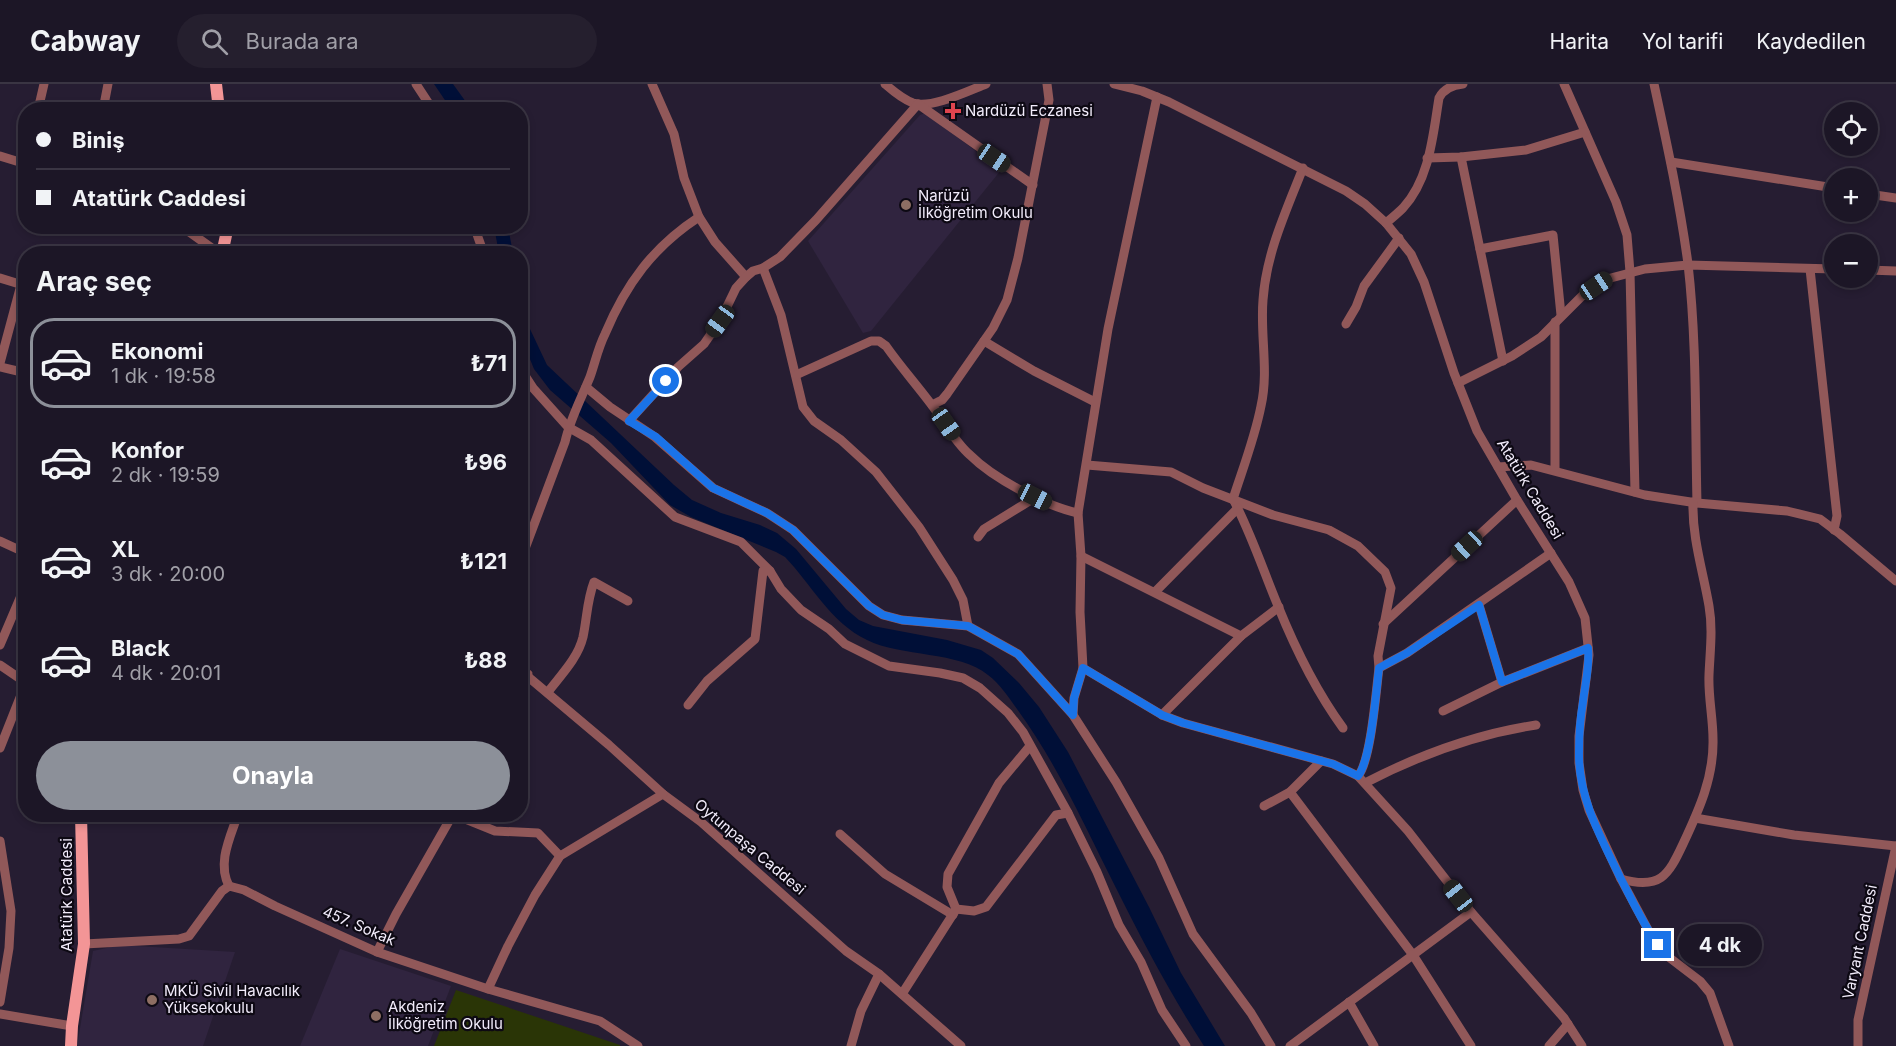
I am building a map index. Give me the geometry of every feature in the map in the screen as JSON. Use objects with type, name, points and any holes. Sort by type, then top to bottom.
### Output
[{"type":"main road","points":[[216,84],[218,102]]},
{"type":"main road","name":"Atatürk Caddesi","points":[[71,1046],[84,944],[81,822]]},
{"type":"street","points":[[40,102],[44,84]]},
{"type":"street","points":[[104,102],[108,84]]},
{"type":"street","points":[[416,84],[428,102]]},
{"type":"street","points":[[652,84],[674,134],[684,178],[699,217],[715,242],[746,277]]},
{"type":"street","points":[[885,84],[901,97],[918,104],[1033,185]]},
{"type":"street","points":[[629,421],[678,367],[704,344],[720,321],[736,288],[746,277],[780,257],[816,220],[918,104],[941,100],[986,84]]},
{"type":"street","points":[[932,405],[947,394],[1002,313],[1007,300],[1033,185],[1049,100],[1047,84],[1038,84]]},
{"type":"street","name":"Atatürk Caddesi","points":[[1114,84],[1157,97],[1303,168],[1354,196],[1386,223],[1415,260],[1458,383],[1478,431],[1517,500],[1551,553],[1585,618],[1588,668],[1579,736],[1579,763],[1589,810],[1643,922],[1666,956],[1700,981],[1710,993],[1729,1046]]},
{"type":"street","points":[[1386,223],[1404,207],[1417,186],[1432,140],[1439,98],[1445,86],[1463,84]]},
{"type":"street","points":[[1564,84],[1616,202],[1627,234],[1630,272],[1635,492]]},
{"type":"street","points":[[1621,879],[1639,884],[1656,880],[1674,863],[1695,818],[1708,782],[1713,741],[1709,676],[1712,649],[1711,622],[1692,524],[1695,502],[1692,318],[1688,265],[1671,162],[1654,84]]},
{"type":"street","points":[[1073,715],[1074,698],[1083,668],[1078,513],[1108,330],[1157,97]]},
{"type":"street","points":[[1427,158],[1526,150],[1585,132]]},
{"type":"street","points":[[0,156],[18,162]]},
{"type":"street","points":[[1461,157],[1503,361]]},
{"type":"street","points":[[1671,162],[1824,186]]},
{"type":"street","points":[[1155,592],[1236,503],[1262,405],[1264,282],[1282,220],[1303,168]]},
{"type":"street","points":[[1878,195],[1896,198]]},
{"type":"street","points":[[528,540],[603,336],[633,278],[660,248],[699,217]]},
{"type":"street","points":[[192,234],[210,246]]},
{"type":"street","points":[[1480,249],[1553,235],[1558,319],[1555,470]]},
{"type":"street","points":[[1346,324],[1356,308],[1364,286],[1399,238]]},
{"type":"street","points":[[1458,383],[1503,361],[1540,337],[1585,293],[1607,279],[1630,272],[1688,265],[1824,270]]},
{"type":"street","points":[[763,268],[781,315],[803,407],[814,421],[841,440],[876,472],[919,527],[963,600],[968,626]]},
{"type":"street","points":[[1810,269],[1837,516],[1834,530]]},
{"type":"street","points":[[1878,270],[1896,271]]},
{"type":"street","points":[[0,278],[18,283]]},
{"type":"street","points":[[18,302],[0,365],[18,371]]},
{"type":"street","points":[[796,375],[871,340],[879,341],[932,405],[970,456],[998,477],[1035,497],[1057,508],[1078,513]]},
{"type":"street","points":[[984,341],[1034,371],[1095,402]]},
{"type":"street","points":[[528,380],[568,427],[591,440],[675,517],[741,542],[770,571],[781,589],[801,610],[829,629],[845,644],[889,666],[963,678],[980,688],[1008,713],[1023,732],[1068,813],[1097,872],[1119,925],[1141,962],[1162,1010],[1186,1046]]},
{"type":"street","points":[[586,387],[629,421],[656,437],[713,488],[767,513],[793,530],[869,606],[883,615],[902,620],[968,626],[1018,654],[1073,715],[1116,782],[1159,858],[1193,934],[1251,1013],[1271,1046]]},
{"type":"street","points":[[1087,465],[1171,472],[1236,503],[1329,530],[1358,546],[1384,572],[1390,588],[1378,656],[1379,668],[1367,755],[1361,780]]},
{"type":"street","points":[[1498,466],[1531,465],[1635,492],[1695,502],[1788,511],[1820,519],[1896,581]]},
{"type":"street","points":[[978,537],[984,529],[1035,497]]},
{"type":"street","points":[[1383,624],[1517,500]]},
{"type":"street","points":[[1236,503],[1278,607],[1322,700],[1343,728]]},
{"type":"street","points":[[0,542],[18,550]]},
{"type":"street","points":[[1379,668],[1407,653],[1479,605],[1551,553]]},
{"type":"street","points":[[1081,556],[1241,636]]},
{"type":"street","points":[[688,705],[707,681],[755,639],[763,571],[770,571]]},
{"type":"street","points":[[548,692],[576,655],[583,638],[588,598],[594,582],[628,601]]},
{"type":"street","points":[[0,645],[18,603]]},
{"type":"street","points":[[1479,605],[1502,682]]},
{"type":"street","points":[[1162,715],[1241,636],[1278,607]]},
{"type":"street","points":[[1443,711],[1502,682],[1588,648]]},
{"type":"street","points":[[0,665],[18,677]]},
{"type":"street","points":[[1083,668],[1162,715],[1183,723],[1333,764],[1361,780],[1408,831],[1471,912],[1568,1024],[1582,1046]]},
{"type":"street","name":"Oytunpaşa Caddesi","points":[[528,675],[663,794],[701,822],[846,951],[879,974],[902,994],[948,1041],[961,1046]]},
{"type":"street","points":[[0,748],[18,703]]},
{"type":"street","points":[[1361,780],[1446,747],[1492,733],[1536,725]]},
{"type":"street","points":[[955,912],[947,887],[948,874],[999,783],[1030,746]]},
{"type":"street","points":[[1264,806],[1290,792],[1321,761]]},
{"type":"street","points":[[1290,792],[1413,955],[1471,1046]]},
{"type":"street","points":[[488,989],[507,946],[560,856],[663,794]]},
{"type":"street","points":[[840,834],[885,874],[955,912],[974,911],[986,907],[1056,815],[1068,813]]},
{"type":"street","points":[[1695,818],[1794,835],[1896,846]]},
{"type":"street","points":[[84,944],[179,939],[189,936],[215,900],[229,886],[225,878],[224,859],[236,822]]},
{"type":"street","points":[[377,952],[449,822]]},
{"type":"street","points":[[471,822],[495,831],[538,833],[560,856]]},
{"type":"street","points":[[0,841],[11,911],[7,960],[0,1002]]},
{"type":"street","name":"Varyant Caddesi","points":[[1858,1046],[1858,1020],[1896,846]]},
{"type":"street","name":"457. Sokak","points":[[229,886],[244,890],[377,952],[488,989],[600,1021],[638,1046]]},
{"type":"street","points":[[902,994],[955,912]]},
{"type":"street","points":[[1290,1046],[1471,912]]},
{"type":"street","points":[[851,1046],[861,1011],[879,974]]},
{"type":"street","points":[[1349,1002],[1374,1046]]},
{"type":"street","points":[[0,1014],[72,1026]]},
{"type":"street","points":[[1549,1046],[1568,1024]]},
{"type":"shaded area","name":"Narüzü İlköğretim Okulu","points":[[925,113],[1001,170],[871,331],[863,333],[808,241],[920,115]]},
{"type":"shaded area","name":"MKÜ Sivil Havacılık Yüksekokulu","points":[[120,945],[235,952],[203,1046],[77,1046],[93,951]]},
{"type":"shaded area","name":"Akdeniz İlköğretim Okulu","points":[[340,949],[451,986],[428,1046],[300,1046]]},
{"type":"green space","points":[[456,990],[620,1045],[620,1046],[434,1046]]},
{"type":"water","points":[[434,84],[453,84],[466,102],[446,102]]},
{"type":"water","points":[[495,234],[509,234],[512,246],[498,246]]},
{"type":"water","points":[[528,321],[547,365],[692,500],[777,533],[796,549],[846,609],[859,620],[873,626],[947,640],[981,650],[993,658],[1019,683],[1039,707],[1068,752],[1181,973],[1225,1046],[1204,1046],[1147,948],[1058,774],[1032,730],[988,675],[962,662],[881,645],[854,633],[822,602],[785,557],[691,517],[670,505],[611,443],[550,390],[534,369],[528,354]]},
{"type":"place","name":"Nardüzü Eczanesi","points":[[953,111]]},
{"type":"place","name":"Narüzü İlköğretim Okulu","points":[[906,205]]},
{"type":"place","name":"MKÜ Sivil Havacılık Yüksekokulu","points":[[152,1000]]},
{"type":"place","name":"Akdeniz İlköğretim Okulu","points":[[376,1016]]},
{"type":"route","points":[[666,381],[629,421],[656,437],[713,488],[767,513],[793,530],[869,606],[883,615],[902,620],[968,626],[1018,654],[1073,715],[1074,698],[1083,668],[1162,715],[1183,723],[1333,764],[1358,776],[1362,772],[1367,755],[1379,668],[1407,653],[1479,605],[1502,682],[1588,648],[1588,668],[1579,736],[1579,763],[1583,790],[1589,810],[1612,860],[1643,922],[1658,945]]}]
